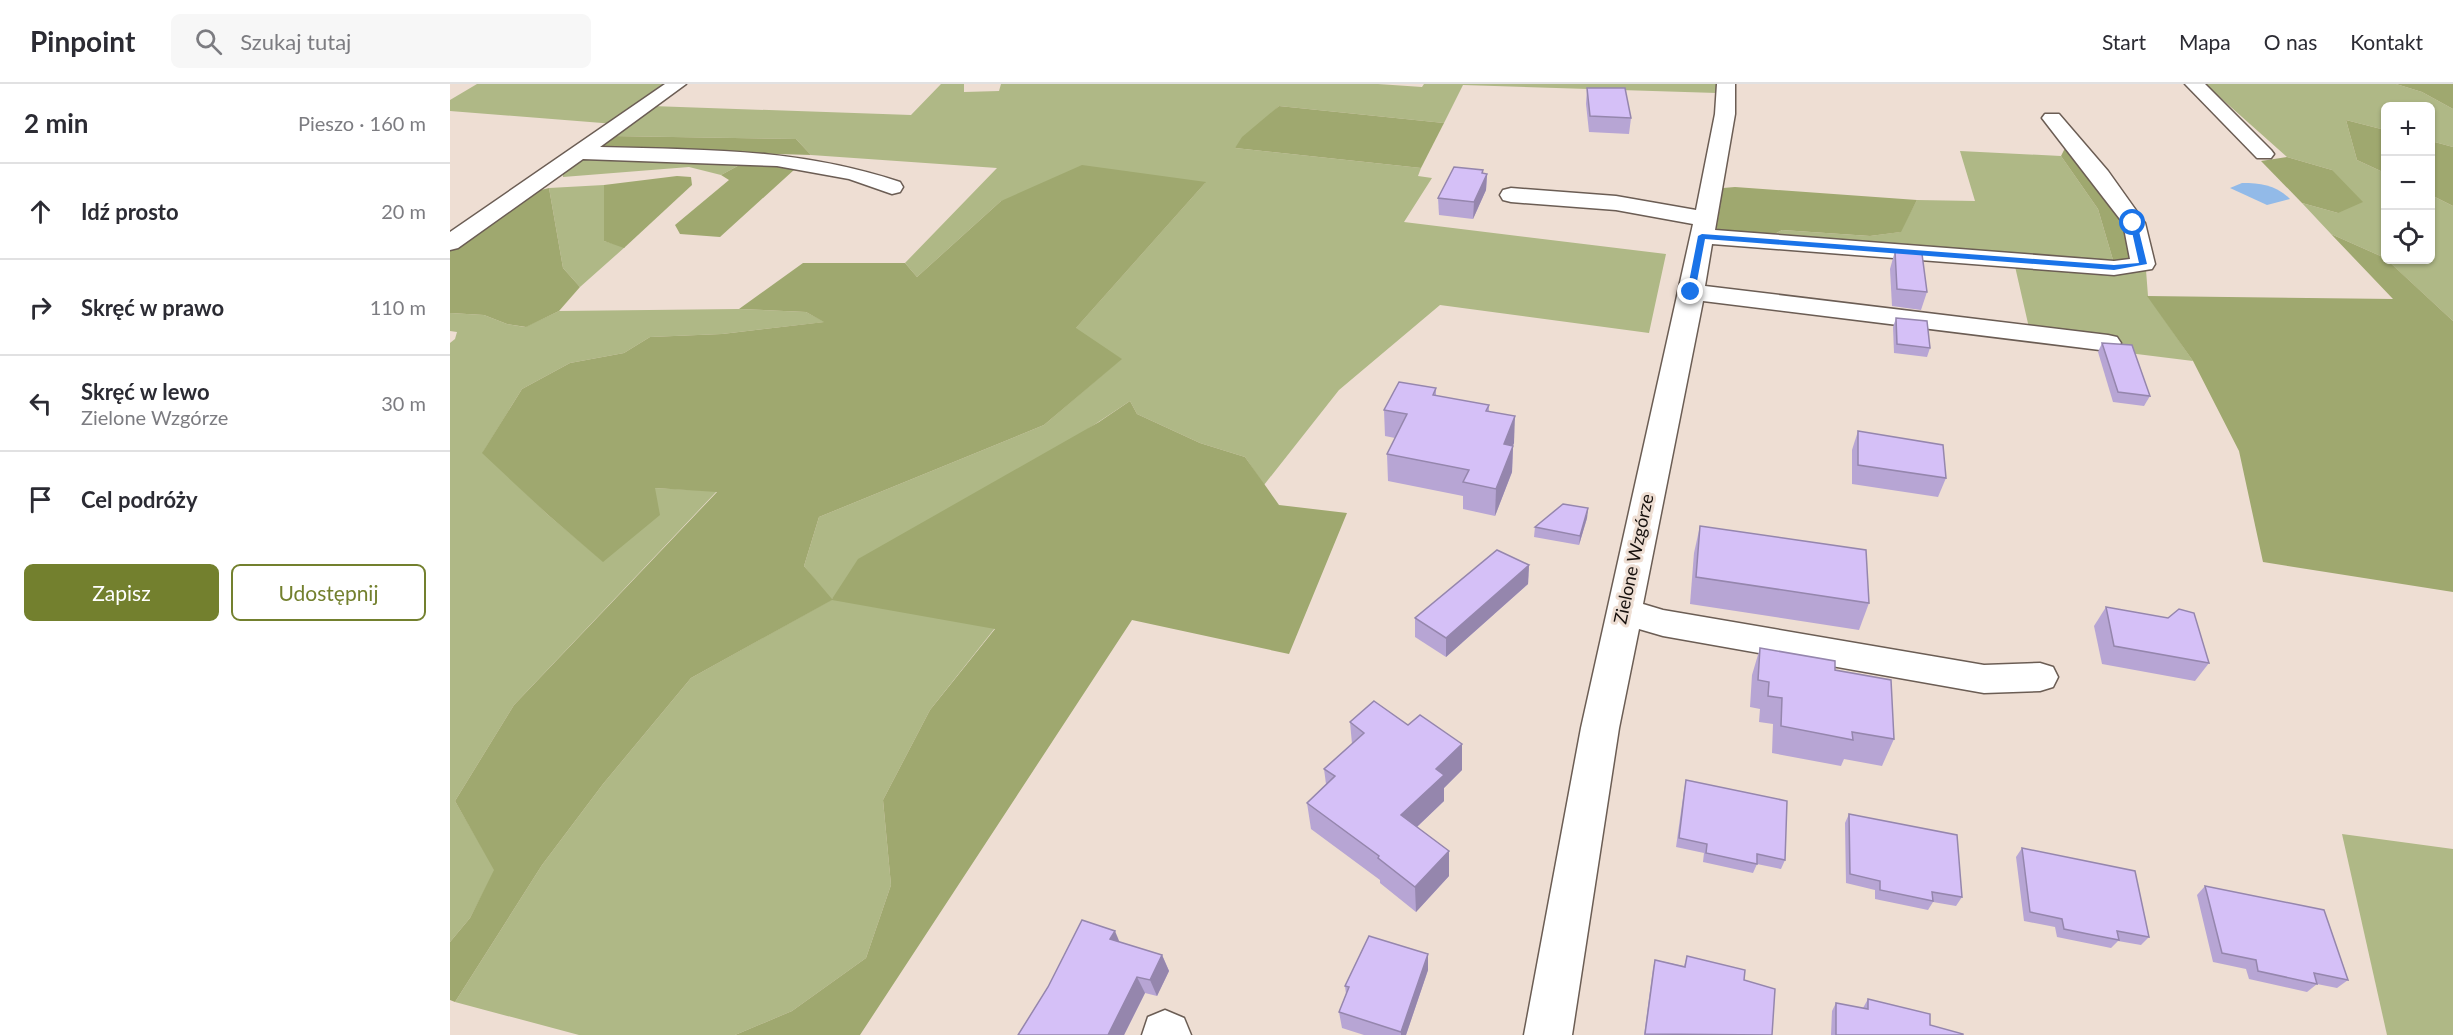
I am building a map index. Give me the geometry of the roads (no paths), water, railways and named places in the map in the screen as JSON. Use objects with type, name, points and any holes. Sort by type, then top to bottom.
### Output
[{"type":"street","points":[[450,243],[677,84]]},
{"type":"street","name":"Zielone Wzgórze","points":[[1548,1035],[1623,611],[1704,227],[1725,114],[1726,84]]},
{"type":"street","points":[[2194,84],[2264,154]]},
{"type":"street","points":[[1511,195],[1616,203],[1704,227],[2114,268],[2143,264],[2133,223],[2100,176],[2052,118]]},
{"type":"street","points":[[579,153],[770,160],[832,170],[892,187]]},
{"type":"street","points":[[1691,292],[2108,343]]},
{"type":"street","points":[[1623,611],[1663,623],[1984,679],[2040,677]]},
{"type":"water","points":[[2242,183],[2268,186],[2290,199],[2267,205],[2230,188]]}]
